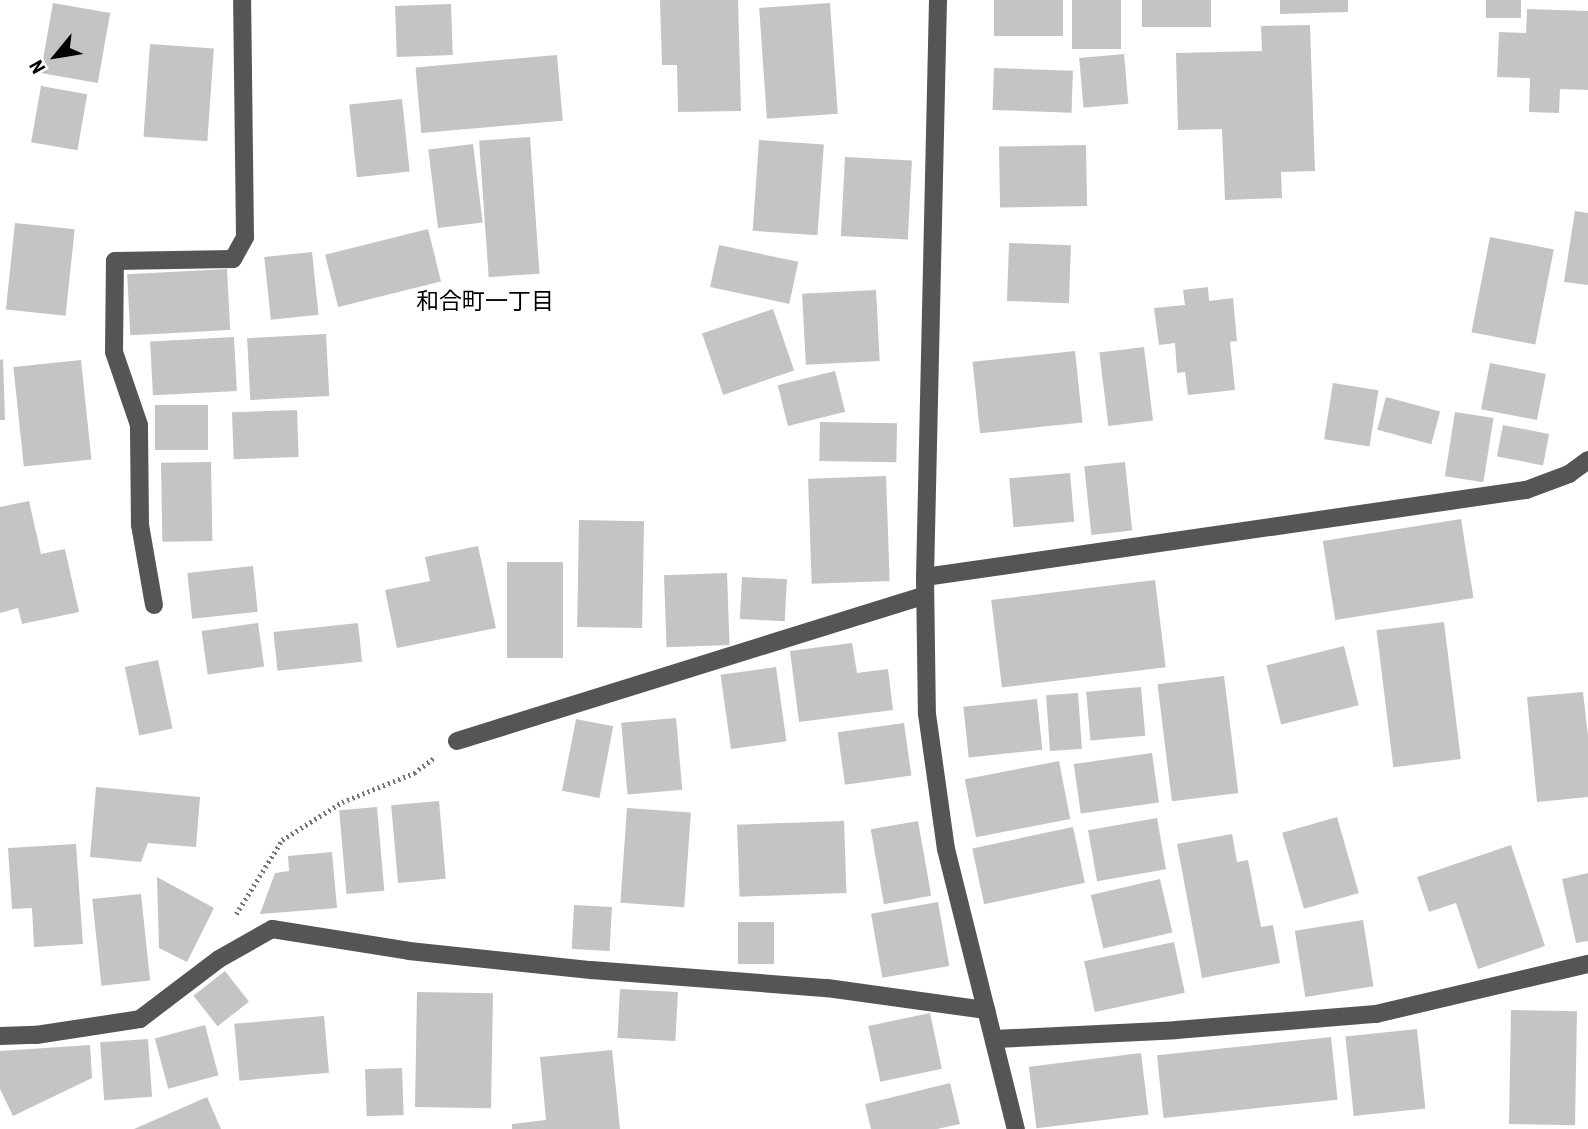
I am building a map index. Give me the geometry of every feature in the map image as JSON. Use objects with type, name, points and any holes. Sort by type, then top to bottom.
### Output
[{"type":"street","points":[[155,605],[140,525],[139,425],[114,352],[115,261],[233,259],[245,237],[242,0]]},
{"type":"street","points":[[937,0],[925,586],[928,714],[946,849],[1016,1129]]},
{"type":"street","points":[[457,741],[925,586],[1527,489],[1569,474],[1588,460]]},
{"type":"street","points":[[0,1036],[36,1035],[139,1019],[219,959],[272,929],[409,951],[591,970],[827,988],[986,1010]]},
{"type":"street","points":[[995,1039],[1177,1030],[1376,1014],[1588,964]]},
{"type":"path","points":[[230,925],[282,840],[342,802],[414,772],[457,741]]},
{"type":"building","points":[[660,0],[738,0],[741,111],[678,112],[677,65],[662,65]]},
{"type":"building","points":[[994,0],[1063,0],[1063,36],[994,36]]},
{"type":"building","points":[[1072,0],[1121,0],[1121,49],[1072,49]]},
{"type":"building","points":[[1142,0],[1211,0],[1211,27],[1142,27]]},
{"type":"building","points":[[1280,0],[1348,0],[1348,12],[1280,14]]},
{"type":"building","points":[[1486,0],[1521,0],[1521,18],[1486,18]]},
{"type":"building","points":[[53,3],[110,13],[98,83],[41,73]]},
{"type":"building","points":[[830,3],[838,114],[767,119],[759,8]]},
{"type":"building","points":[[451,4],[453,55],[397,57],[395,6]]},
{"type":"building","points":[[1527,9],[1588,11],[1588,90],[1560,89],[1559,113],[1529,112],[1530,78],[1497,77],[1499,32],[1526,33]]},
{"type":"building","points":[[1310,25],[1315,171],[1281,172],[1282,198],[1225,200],[1222,129],[1178,130],[1176,53],[1262,51],[1261,26]]},
{"type":"building","points":[[150,44],[214,48],[207,141],[144,137]]},
{"type":"building","points":[[1124,54],[1128,104],[1084,108],[1079,58]]},
{"type":"building","points":[[557,55],[563,121],[421,133],[416,67]]},
{"type":"building","points":[[994,68],[1073,71],[1071,113],[993,110]]},
{"type":"building","points":[[41,86],[87,94],[77,150],[31,142]]},
{"type":"building","points":[[402,99],[410,172],[357,177],[349,105]]},
{"type":"building","points":[[530,137],[540,274],[489,277],[479,141]]},
{"type":"building","points":[[759,140],[824,145],[817,235],[753,231]]},
{"type":"building","points":[[473,144],[483,222],[438,228],[428,149]]},
{"type":"building","points":[[1086,145],[1087,206],[1000,208],[999,147]]},
{"type":"building","points":[[845,157],[912,161],[908,239],[841,236]]},
{"type":"building","points":[[1575,211],[1588,213],[1588,285],[1564,282]]},
{"type":"building","points":[[15,223],[75,229],[66,316],[6,310]]},
{"type":"building","points":[[428,229],[441,281],[338,307],[325,255]]},
{"type":"building","points":[[1490,237],[1554,249],[1535,345],[1471,332]]},
{"type":"building","points":[[1009,243],[1071,245],[1069,303],[1007,301]]},
{"type":"building","points":[[719,245],[798,262],[789,304],[710,287]]},
{"type":"building","points":[[312,252],[319,315],[271,320],[264,257]]},
{"type":"building","points":[[227,269],[230,330],[130,335],[127,274]]},
{"type":"building","points":[[1208,287],[1209,301],[1233,298],[1237,341],[1230,342],[1235,390],[1188,395],[1185,372],[1177,373],[1175,343],[1159,345],[1154,308],[1185,305],[1183,290]]},
{"type":"building","points":[[876,290],[880,361],[806,365],[802,294]]},
{"type":"building","points":[[773,309],[794,370],[723,395],[702,333]]},
{"type":"building","points":[[326,334],[329,396],[250,400],[247,338]]},
{"type":"building","points":[[234,337],[237,391],[153,395],[150,341]]},
{"type":"building","points":[[1144,347],[1153,420],[1108,426],[1099,352]]},
{"type":"building","points":[[1075,351],[1083,423],[980,433],[973,362]]},
{"type":"building","points":[[3,359],[5,420],[0,420],[0,360]]},
{"type":"building","points":[[81,360],[91,459],[24,467],[13,367]]},
{"type":"building","points":[[1490,363],[1546,374],[1537,420],[1481,409]]},
{"type":"building","points":[[835,371],[845,412],[788,426],[778,385]]},
{"type":"building","points":[[1333,383],[1378,390],[1370,446],[1324,439]]},
{"type":"building","points":[[1386,397],[1440,411],[1431,444],[1377,430]]},
{"type":"building","points":[[155,405],[208,405],[208,450],[155,450]]},
{"type":"building","points":[[297,410],[299,457],[234,459],[232,412]]},
{"type":"building","points":[[1455,412],[1494,418],[1483,482],[1445,476]]},
{"type":"building","points":[[820,422],[897,423],[896,462],[819,461]]},
{"type":"building","points":[[1503,425],[1549,434],[1543,465],[1497,456]]},
{"type":"building","points":[[211,462],[212,541],[162,542],[161,463]]},
{"type":"building","points":[[1125,462],[1132,531],[1091,535],[1084,466]]},
{"type":"building","points":[[1070,473],[1074,522],[1014,527],[1009,478]]},
{"type":"building","points":[[886,476],[890,581],[812,584],[808,479]]},
{"type":"building","points":[[29,501],[41,554],[65,549],[79,612],[22,624],[18,608],[0,613],[0,507]]},
{"type":"building","points":[[1461,519],[1474,598],[1335,620],[1323,541]]},
{"type":"building","points":[[579,520],[644,521],[642,628],[577,627]]},
{"type":"building","points":[[478,546],[496,628],[397,648],[385,590],[430,581],[425,557]]},
{"type":"building","points":[[507,562],[563,562],[563,658],[507,658]]},
{"type":"building","points":[[253,566],[258,612],[192,619],[187,573]]},
{"type":"building","points":[[727,573],[730,645],[667,647],[664,575]]},
{"type":"building","points":[[742,577],[787,579],[785,621],[740,619]]},
{"type":"building","points":[[1155,580],[1166,667],[1002,687],[991,600]]},
{"type":"building","points":[[1444,622],[1461,759],[1393,767],[1377,630]]},
{"type":"building","points":[[258,623],[264,667],[208,675],[202,631]]},
{"type":"building","points":[[358,623],[362,662],[278,671],[273,632]]},
{"type":"building","points":[[852,643],[857,673],[888,669],[893,710],[799,722],[790,651]]},
{"type":"building","points":[[1344,646],[1359,705],[1281,725],[1266,665]]},
{"type":"building","points":[[158,660],[173,728],[139,736],[125,667]]},
{"type":"building","points":[[776,667],[786,741],[731,749],[721,675]]},
{"type":"building","points":[[1224,676],[1238,793],[1172,801],[1157,684]]},
{"type":"building","points":[[1141,687],[1145,736],[1090,741],[1086,692]]},
{"type":"building","points":[[1583,692],[1588,736],[1588,797],[1537,802],[1527,697]]},
{"type":"building","points":[[1078,693],[1082,749],[1050,751],[1046,695]]},
{"type":"building","points":[[1037,699],[1042,750],[969,757],[963,707]]},
{"type":"building","points":[[676,718],[682,790],[627,795],[621,723]]},
{"type":"building","points":[[576,719],[613,726],[599,798],[562,791]]},
{"type":"building","points":[[904,723],[911,775],[845,785],[838,732]]},
{"type":"building","points":[[1152,753],[1159,803],[1081,814],[1074,764]]},
{"type":"building","points":[[1059,761],[1070,819],[976,837],[965,779]]},
{"type":"building","points":[[96,787],[200,797],[196,847],[148,843],[141,862],[90,857]]},
{"type":"building","points":[[439,801],[446,879],[398,883],[391,805]]},
{"type":"building","points":[[377,807],[384,891],[346,894],[339,810]]},
{"type":"building","points":[[627,808],[691,812],[684,907],[620,903]]},
{"type":"building","points":[[1337,817],[1359,893],[1304,909],[1282,833]]},
{"type":"building","points":[[1157,818],[1166,869],[1097,881],[1088,830]]},
{"type":"building","points":[[844,821],[847,893],[740,897],[737,825]]},
{"type":"building","points":[[918,821],[931,896],[884,904],[871,829]]},
{"type":"building","points":[[1073,827],[1085,883],[984,904],[972,848]]},
{"type":"building","points":[[1232,834],[1237,862],[1248,860],[1261,927],[1273,925],[1280,963],[1202,978],[1177,844]]},
{"type":"building","points":[[76,844],[83,944],[34,947],[32,908],[12,909],[8,848]]},
{"type":"building","points":[[1511,845],[1545,946],[1478,969],[1456,903],[1429,912],[1417,877]]},
{"type":"building","points":[[332,852],[337,908],[260,914],[275,873],[289,871],[288,856]]},
{"type":"building","points":[[1588,873],[1588,941],[1576,943],[1562,879]]},
{"type":"building","points":[[157,877],[214,908],[187,962],[159,948]]},
{"type":"building","points":[[1160,879],[1172,933],[1103,949],[1091,895]]},
{"type":"building","points":[[141,894],[150,981],[101,986],[92,899]]},
{"type":"building","points":[[938,902],[949,966],[882,978],[871,914]]},
{"type":"building","points":[[574,905],[612,907],[610,951],[572,949]]},
{"type":"building","points":[[1363,920],[1373,986],[1305,997],[1295,931]]},
{"type":"building","points":[[738,922],[774,922],[774,964],[738,964]]},
{"type":"building","points":[[1174,942],[1185,993],[1095,1012],[1084,961]]},
{"type":"building","points":[[225,971],[249,1002],[217,1026],[193,996]]},
{"type":"building","points":[[620,989],[678,992],[675,1041],[617,1038]]},
{"type":"building","points":[[417,992],[493,993],[491,1108],[415,1107]]},
{"type":"building","points":[[1511,1010],[1577,1011],[1575,1125],[1509,1124]]},
{"type":"building","points":[[930,1013],[942,1069],[880,1082],[868,1026]]},
{"type":"building","points":[[324,1016],[329,1073],[239,1081],[234,1024]]},
{"type":"building","points":[[205,1025],[218,1075],[168,1089],[155,1038]]},
{"type":"building","points":[[1417,1029],[1425,1109],[1354,1116],[1345,1037]]},
{"type":"building","points":[[1331,1037],[1338,1100],[1164,1118],[1157,1055]]},
{"type":"building","points":[[148,1039],[152,1097],[104,1100],[100,1042]]},
{"type":"building","points":[[90,1045],[92,1078],[13,1116],[0,1089],[0,1051]]},
{"type":"building","points":[[612,1050],[620,1129],[512,1129],[512,1124],[546,1120],[540,1057]]},
{"type":"building","points":[[1141,1053],[1149,1115],[1036,1128],[1029,1067]]},
{"type":"building","points":[[402,1068],[404,1115],[367,1116],[365,1069]]},
{"type":"building","points":[[950,1083],[960,1124],[937,1129],[871,1129],[865,1104]]},
{"type":"building","points":[[207,1097],[221,1129],[134,1129]]},
{"type":"district","name":"和合町一丁目","points":[[485,302]]}]
